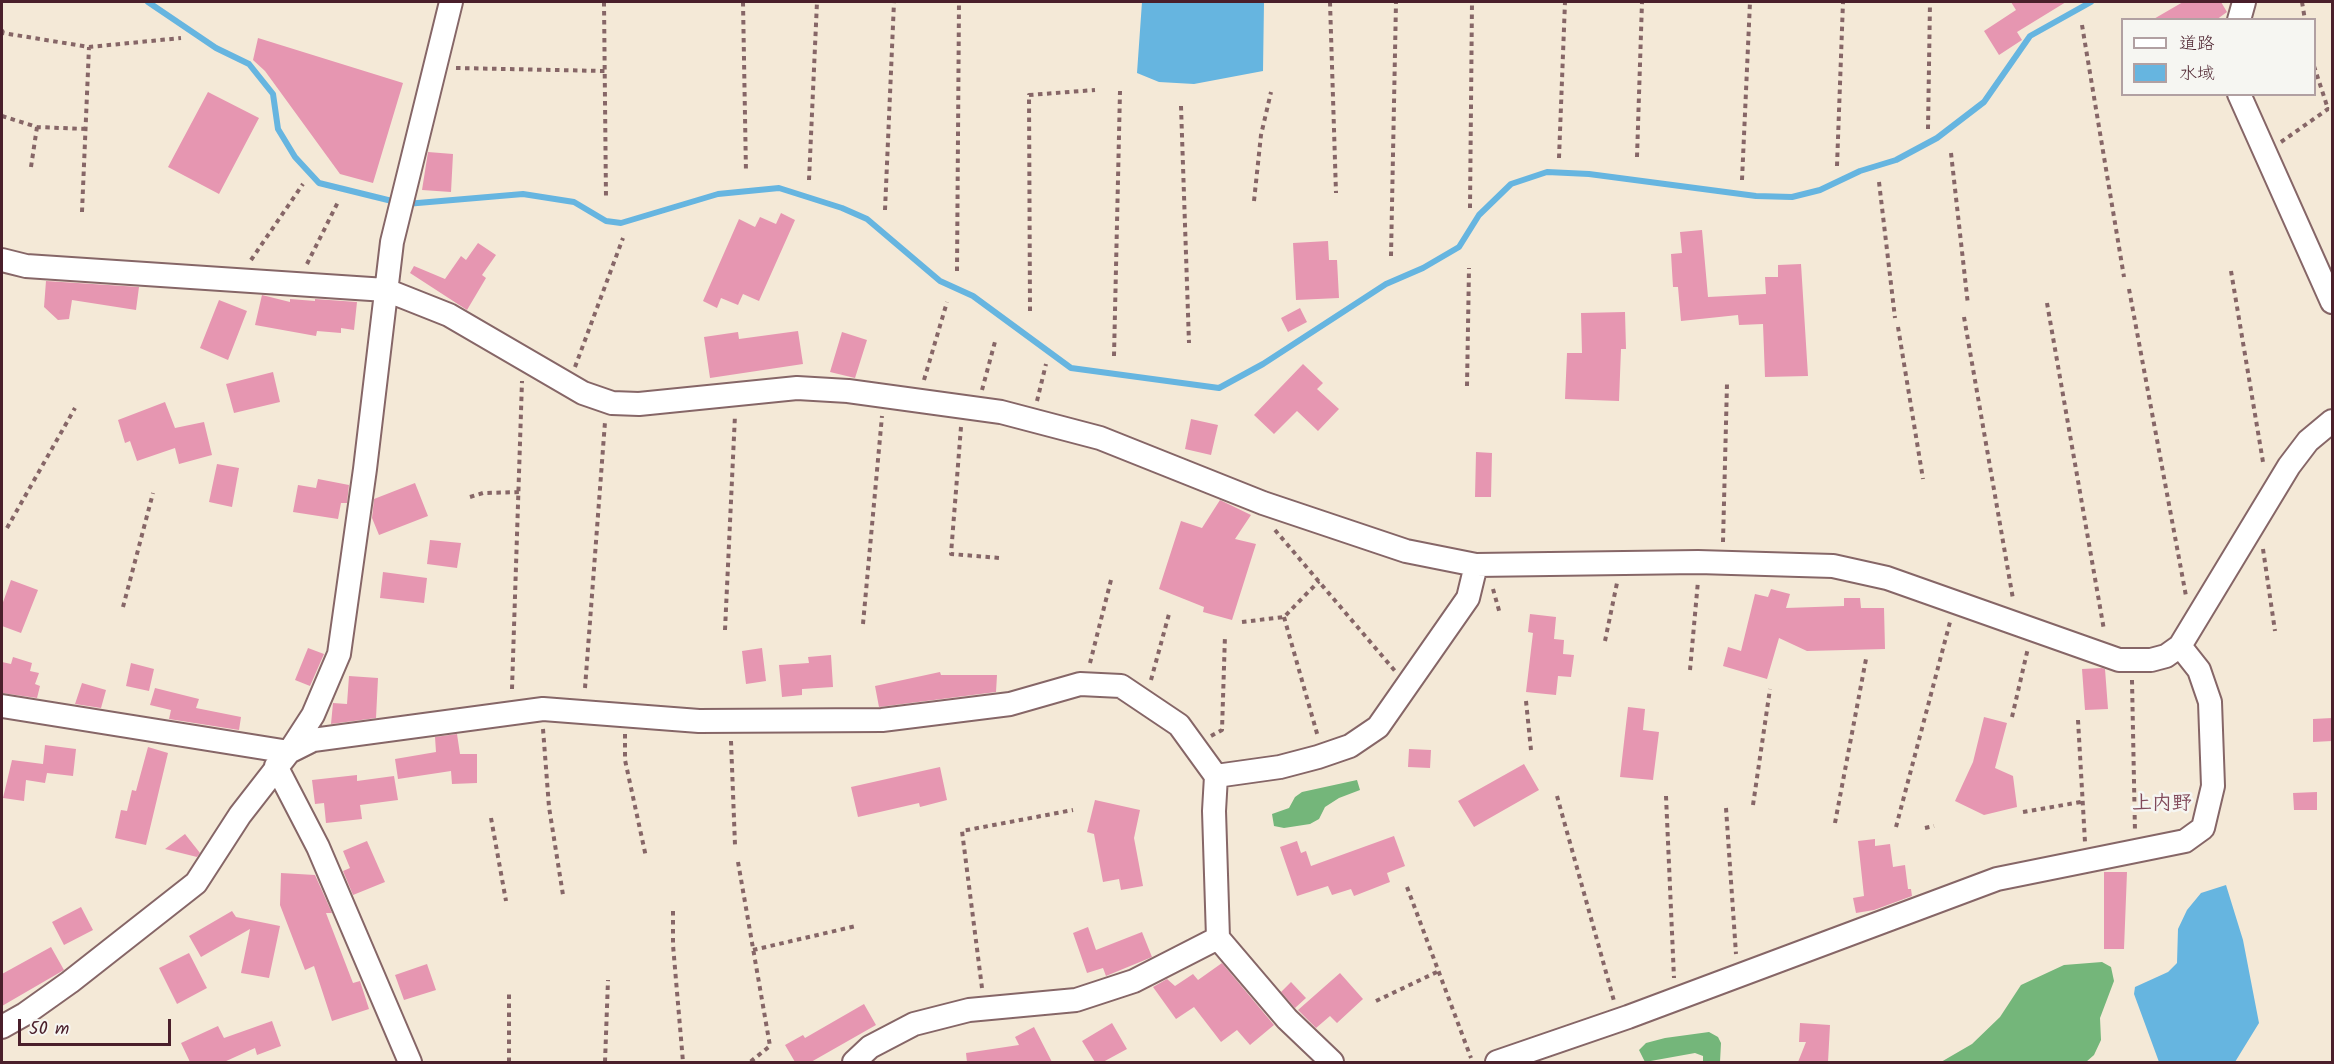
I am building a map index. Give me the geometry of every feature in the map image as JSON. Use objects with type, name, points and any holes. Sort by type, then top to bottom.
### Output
[{"type":"street","points":[[2,1027],[25,1014],[70,982],[196,883],[240,815],[313,715],[339,654],[365,469],[392,242],[451,2]]},
{"type":"street","points":[[2240,18],[2244,2]]},
{"type":"street","points":[[2240,96],[2332,302]]},
{"type":"street","points":[[2,260],[26,266],[386,290],[449,315],[583,393],[612,403],[639,404],[797,388],[848,391],[1001,412],[1100,438],[1263,503],[1407,551],[1476,565],[1698,562],[1833,566],[1887,578],[2119,660],[2151,660],[2166,656],[2180,646],[2289,466],[2308,441],[2332,420]]},
{"type":"street","points":[[1216,776],[1280,767],[1318,757],[1350,746],[1378,727],[1467,598],[1476,565]]},
{"type":"street","points":[[1497,1062],[1628,1017],[1997,879],[2185,841],[2203,828],[2213,786],[2210,702],[2199,670],[2180,646]]},
{"type":"street","points":[[2,706],[282,759],[313,740],[543,709],[699,721],[882,720],[1010,704],[1080,684],[1121,686],[1179,725],[1216,776],[1214,810],[1218,938],[1287,1018],[1332,1062]]},
{"type":"street","points":[[282,759],[410,1062]]},
{"type":"street","points":[[854,1062],[870,1047],[914,1024],[969,1010],[1076,1000],[1134,981],[1218,938]]},
{"type":"path","points":[[604,2],[606,198]]},
{"type":"path","points":[[743,2],[746,173]]},
{"type":"path","points":[[809,180],[817,2]]},
{"type":"path","points":[[885,210],[894,2]]},
{"type":"path","points":[[957,271],[959,2]]},
{"type":"path","points":[[1330,2],[1336,192]]},
{"type":"path","points":[[1391,256],[1396,2]]},
{"type":"path","points":[[1470,208],[1472,2]]},
{"type":"path","points":[[1560,158],[1565,2]]},
{"type":"path","points":[[1637,157],[1642,2]]},
{"type":"path","points":[[1742,180],[1749,2]]},
{"type":"path","points":[[1837,165],[1843,2]]},
{"type":"path","points":[[1928,129],[1930,2]]},
{"type":"path","points":[[2302,2],[2305,18]]},
{"type":"path","points":[[2082,24],[2124,277]]},
{"type":"path","points":[[2,33],[90,47],[181,38]]},
{"type":"path","points":[[82,212],[90,47]]},
{"type":"path","points":[[448,68],[605,71]]},
{"type":"path","points":[[2275,147],[2330,109],[2316,71]]},
{"type":"path","points":[[1030,311],[1029,94],[1095,90]]},
{"type":"path","points":[[1114,356],[1120,91]]},
{"type":"path","points":[[1254,201],[1262,135],[1271,92]]},
{"type":"path","points":[[1181,106],[1189,343]]},
{"type":"path","points":[[2,116],[38,128],[86,129]]},
{"type":"path","points":[[31,167],[38,128]]},
{"type":"path","points":[[1951,153],[1968,305]]},
{"type":"path","points":[[1879,182],[1894,318]]},
{"type":"path","points":[[247,265],[303,184]]},
{"type":"path","points":[[305,269],[339,200]]},
{"type":"path","points":[[573,373],[623,238]]},
{"type":"path","points":[[1467,386],[1469,268]]},
{"type":"path","points":[[2231,271],[2263,462]]},
{"type":"path","points":[[2129,289],[2187,600]]},
{"type":"path","points":[[922,387],[947,302]]},
{"type":"path","points":[[2047,303],[2104,630]]},
{"type":"path","points":[[1965,317],[2013,598]]},
{"type":"path","points":[[1898,327],[1923,479]]},
{"type":"path","points":[[981,397],[996,338]]},
{"type":"path","points":[[1035,408],[1046,364]]},
{"type":"path","points":[[512,689],[522,379]]},
{"type":"path","points":[[1723,545],[1727,384]]},
{"type":"path","points":[[725,630],[735,403]]},
{"type":"path","points":[[7,528],[75,408]]},
{"type":"path","points":[[863,624],[883,408]]},
{"type":"path","points":[[962,416],[951,554],[1000,558]]},
{"type":"path","points":[[585,688],[605,420]]},
{"type":"path","points":[[470,497],[483,493],[519,492]]},
{"type":"path","points":[[123,607],[153,493]]},
{"type":"path","points":[[1270,525],[1401,678]]},
{"type":"path","points":[[2262,539],[2275,631]]},
{"type":"path","points":[[1690,670],[1698,573]]},
{"type":"path","points":[[1605,641],[1619,576]]},
{"type":"path","points":[[1087,673],[1111,580]]},
{"type":"path","points":[[1242,622],[1284,616],[1319,581]]},
{"type":"path","points":[[1491,584],[1500,614]]},
{"type":"path","points":[[1149,687],[1169,614]]},
{"type":"path","points":[[1284,616],[1320,744]]},
{"type":"path","points":[[1896,827],[1951,617]]},
{"type":"path","points":[[1202,740],[1222,730],[1225,635]]},
{"type":"path","points":[[2012,717],[2030,642]]},
{"type":"path","points":[[1834,823],[1866,659]]},
{"type":"path","points":[[2132,676],[2135,833]]},
{"type":"path","points":[[1753,805],[1770,689]]},
{"type":"path","points":[[1526,701],[1531,750]]},
{"type":"path","points":[[2078,720],[2085,844]]},
{"type":"path","points":[[543,724],[549,807],[563,895]]},
{"type":"path","points":[[625,732],[625,760],[646,857]]},
{"type":"path","points":[[731,734],[735,845]]},
{"type":"path","points":[[1557,796],[1615,1007]]},
{"type":"path","points":[[1666,796],[1674,987]]},
{"type":"path","points":[[2023,812],[2081,802]]},
{"type":"path","points":[[1725,808],[1737,963]]},
{"type":"path","points":[[983,996],[962,831],[1073,810]]},
{"type":"path","points":[[491,818],[507,902]]},
{"type":"path","points":[[1925,828],[1934,826]]},
{"type":"path","points":[[738,862],[770,1046],[750,1062]]},
{"type":"path","points":[[1407,887],[1471,1058]]},
{"type":"path","points":[[673,910],[673,945],[683,1062]]},
{"type":"path","points":[[753,950],[856,926]]},
{"type":"path","points":[[1376,1002],[1438,971]]},
{"type":"path","points":[[605,1062],[608,980]]},
{"type":"path","points":[[508,1062],[509,990]]},
{"type":"green space","points":[[1357,780],[1360,790],[1339,798],[1325,807],[1319,819],[1310,824],[1284,828],[1274,826],[1272,814],[1289,808],[1295,797],[1302,792]]},
{"type":"green space","points":[[2102,962],[2111,967],[2114,981],[2100,1018],[2101,1040],[2094,1055],[2086,1062],[1941,1062],[1972,1044],[2000,1017],[2021,985],[2064,965]]},
{"type":"green space","points":[[1709,1032],[1718,1037],[1721,1043],[1720,1062],[1703,1062],[1703,1056],[1695,1053],[1645,1062],[1639,1050],[1646,1043],[1665,1038]]},
{"type":"water","points":[[1142,2],[1264,2],[1263,71],[1194,84],[1159,82],[1137,73]]},
{"type":"water","points":[[2226,885],[2243,940],[2259,1023],[2235,1062],[2159,1062],[2134,994],[2135,987],[2168,972],[2177,963],[2178,929],[2187,910],[2201,893]]},
{"type":"building","points":[[2011,2],[2066,2],[2017,32],[2022,40],[1999,55],[1984,31],[2016,10]]},
{"type":"building","points":[[2183,2],[2221,2],[2227,12],[2219,18],[2155,18]]},
{"type":"building","points":[[258,38],[403,83],[373,183],[340,174],[265,71],[253,60]]},
{"type":"building","points":[[208,92],[259,118],[219,194],[168,167]]},
{"type":"building","points":[[428,152],[453,154],[451,192],[422,190]]},
{"type":"building","points":[[781,213],[795,220],[759,301],[743,294],[738,305],[721,298],[717,308],[703,301],[739,219],[755,227],[760,217],[776,224]]},
{"type":"building","points":[[1702,230],[1708,297],[1766,294],[1765,277],[1778,277],[1778,265],[1801,264],[1808,376],[1765,377],[1763,324],[1739,325],[1738,315],[1681,321],[1678,287],[1673,287],[1671,254],[1682,253],[1680,232]]},
{"type":"building","points":[[1328,241],[1329,260],[1337,260],[1339,298],[1296,300],[1293,243]]},
{"type":"building","points":[[478,243],[496,255],[482,275],[486,278],[467,310],[410,273],[414,266],[445,279],[461,256],[466,260]]},
{"type":"building","points":[[46,281],[139,287],[136,310],[72,300],[69,319],[58,320],[44,307]]},
{"type":"building","points":[[262,295],[290,302],[290,299],[315,301],[315,299],[357,302],[354,330],[341,328],[341,333],[317,331],[316,336],[255,325]]},
{"type":"building","points":[[219,300],[247,311],[228,360],[200,348]]},
{"type":"building","points":[[1300,308],[1307,322],[1288,332],[1281,318]]},
{"type":"building","points":[[1625,312],[1626,349],[1621,349],[1619,401],[1565,399],[1567,353],[1582,353],[1581,313]]},
{"type":"building","points":[[798,331],[803,364],[710,378],[704,337],[738,332],[739,339]]},
{"type":"building","points":[[842,332],[867,340],[855,378],[830,372]]},
{"type":"building","points":[[1303,364],[1323,383],[1317,389],[1339,409],[1318,431],[1297,411],[1274,434],[1254,415]]},
{"type":"building","points":[[273,372],[280,402],[234,413],[226,384]]},
{"type":"building","points":[[165,402],[175,428],[204,422],[212,455],[179,464],[175,448],[137,461],[130,441],[125,443],[118,420]]},
{"type":"building","points":[[1191,419],[1218,425],[1211,455],[1185,449]]},
{"type":"building","points":[[1476,452],[1492,453],[1491,497],[1475,497]]},
{"type":"building","points":[[217,464],[239,468],[232,507],[209,502]]},
{"type":"building","points":[[318,479],[349,485],[347,503],[341,503],[338,519],[293,512],[298,485],[316,488]]},
{"type":"building","points":[[415,483],[428,516],[379,535],[372,518],[374,499]]},
{"type":"building","points":[[1220,500],[1251,515],[1235,539],[1256,544],[1232,620],[1203,612],[1204,607],[1159,589],[1181,521],[1202,528]]},
{"type":"building","points":[[430,540],[461,543],[457,568],[427,564]]},
{"type":"building","points":[[383,572],[427,578],[424,603],[380,598]]},
{"type":"building","points":[[11,580],[38,590],[21,633],[2,626],[2,605]]},
{"type":"building","points":[[1771,589],[1790,594],[1786,608],[1844,606],[1844,598],[1860,598],[1861,608],[1884,608],[1885,649],[1807,651],[1779,638],[1767,679],[1723,666],[1728,647],[1741,651],[1755,594],[1768,597]]},
{"type":"building","points":[[1530,614],[1556,617],[1554,639],[1564,640],[1563,654],[1574,655],[1571,677],[1558,676],[1556,695],[1526,692],[1533,633],[1528,632]]},
{"type":"building","points":[[308,648],[324,654],[310,686],[295,680]]},
{"type":"building","points":[[762,648],[766,681],[746,684],[742,651]]},
{"type":"building","points":[[831,655],[833,687],[802,689],[802,695],[782,697],[779,665],[809,663],[808,657]]},
{"type":"building","points":[[13,657],[32,663],[30,671],[39,673],[35,684],[40,686],[37,698],[2,693],[2,662],[11,664]]},
{"type":"building","points":[[131,663],[154,669],[149,691],[126,686]]},
{"type":"building","points":[[2082,669],[2105,669],[2108,709],[2085,710]]},
{"type":"building","points":[[940,672],[941,675],[997,675],[996,692],[879,707],[875,686]]},
{"type":"building","points":[[349,676],[378,678],[376,718],[331,724],[333,703],[347,704]]},
{"type":"building","points":[[82,683],[106,690],[101,708],[75,704]]},
{"type":"building","points":[[155,688],[199,699],[196,708],[241,717],[239,730],[169,719],[171,710],[150,705]]},
{"type":"building","points":[[1628,707],[1645,709],[1643,730],[1659,732],[1653,780],[1620,777]]},
{"type":"building","points":[[1984,717],[2007,723],[1995,768],[2013,776],[2017,807],[1984,815],[1955,801],[1973,762]]},
{"type":"building","points":[[2332,718],[2332,741],[2313,742],[2313,719]]},
{"type":"building","points":[[457,734],[460,754],[477,754],[477,783],[452,784],[451,771],[398,779],[395,759],[436,752],[435,737]]},
{"type":"building","points":[[45,745],[76,749],[73,776],[47,773],[45,783],[26,780],[24,801],[3,798],[12,760],[43,764]]},
{"type":"building","points":[[148,747],[168,753],[146,845],[115,838],[121,810],[127,811],[132,790],[136,791]]},
{"type":"building","points":[[1409,749],[1431,750],[1430,768],[1408,767]]},
{"type":"building","points":[[1524,764],[1539,790],[1474,827],[1458,801]]},
{"type":"building","points":[[940,767],[947,800],[920,807],[919,803],[858,817],[851,787]]},
{"type":"building","points":[[357,775],[357,781],[394,776],[398,800],[360,805],[362,819],[326,823],[324,803],[315,804],[312,780]]},
{"type":"building","points":[[2317,792],[2317,810],[2294,810],[2293,793]]},
{"type":"building","points":[[1095,800],[1140,810],[1134,838],[1143,886],[1121,890],[1119,879],[1103,882],[1094,834],[1087,832]]},
{"type":"building","points":[[185,834],[200,853],[197,857],[165,849]]},
{"type":"building","points":[[1394,836],[1405,866],[1387,873],[1390,882],[1354,896],[1351,889],[1332,895],[1328,886],[1297,896],[1280,847],[1297,841],[1301,853],[1306,851],[1311,866]]},
{"type":"building","points":[[1875,839],[1875,846],[1890,844],[1893,867],[1905,865],[1908,889],[1911,889],[1912,896],[1874,910],[1856,913],[1853,898],[1864,896],[1858,841]]},
{"type":"building","points":[[367,841],[385,882],[353,895],[343,871],[350,868],[343,851]]},
{"type":"building","points":[[2104,872],[2127,872],[2124,949],[2104,949]]},
{"type":"building","points":[[281,873],[315,875],[332,913],[326,913],[353,983],[360,981],[369,1009],[332,1021],[314,966],[305,970],[280,905]]},
{"type":"building","points":[[81,907],[93,930],[64,945],[52,922]]},
{"type":"building","points":[[232,911],[236,917],[280,926],[269,978],[241,973],[250,929],[201,957],[189,936]]},
{"type":"building","points":[[1088,927],[1096,950],[1142,932],[1152,957],[1106,976],[1103,968],[1087,973],[1073,933]]},
{"type":"building","points":[[51,947],[64,970],[2,1006],[2,974]]},
{"type":"building","points":[[189,953],[207,988],[177,1004],[159,968]]},
{"type":"building","points":[[1222,963],[1274,1025],[1250,1045],[1237,1030],[1221,1042],[1194,1007],[1176,1019],[1153,987],[1167,979],[1175,986],[1193,974],[1198,980]]},
{"type":"building","points":[[427,964],[436,990],[404,1000],[395,975]]},
{"type":"building","points":[[1340,973],[1363,999],[1337,1023],[1330,1016],[1316,1028],[1298,1010]]},
{"type":"building","points":[[1291,982],[1306,998],[1295,1008],[1281,992]]},
{"type":"building","points":[[864,1004],[876,1025],[811,1062],[795,1062],[785,1045],[803,1035],[805,1038]]},
{"type":"building","points":[[272,1021],[281,1046],[257,1055],[255,1048],[224,1062],[190,1062],[181,1043],[218,1026],[224,1038]]},
{"type":"building","points":[[1112,1023],[1127,1049],[1103,1062],[1095,1062],[1082,1041]]},
{"type":"building","points":[[1800,1023],[1830,1025],[1828,1062],[1798,1062],[1806,1042],[1799,1042]]},
{"type":"building","points":[[1034,1027],[1052,1062],[967,1062],[966,1053],[1019,1045],[1015,1037]]},
{"type":"waterway","points":[[148,2],[216,48],[249,64],[273,94],[278,129],[295,157],[319,183],[396,202]]},
{"type":"waterway","points":[[406,204],[523,194],[574,202],[606,221],[621,223],[718,194],[779,188],[842,208],[867,219],[940,281],[973,296],[1071,368],[1219,388],[1263,364],[1386,284],[1423,268],[1459,247],[1479,215],[1511,184],[1547,172],[1589,174],[1756,196],[1792,197],[1820,190],[1860,171],[1896,160],[1937,138],[1984,102],[2030,36],[2091,2]]},
{"type":"district","name":"上内野","points":[[2162,806]]}]
